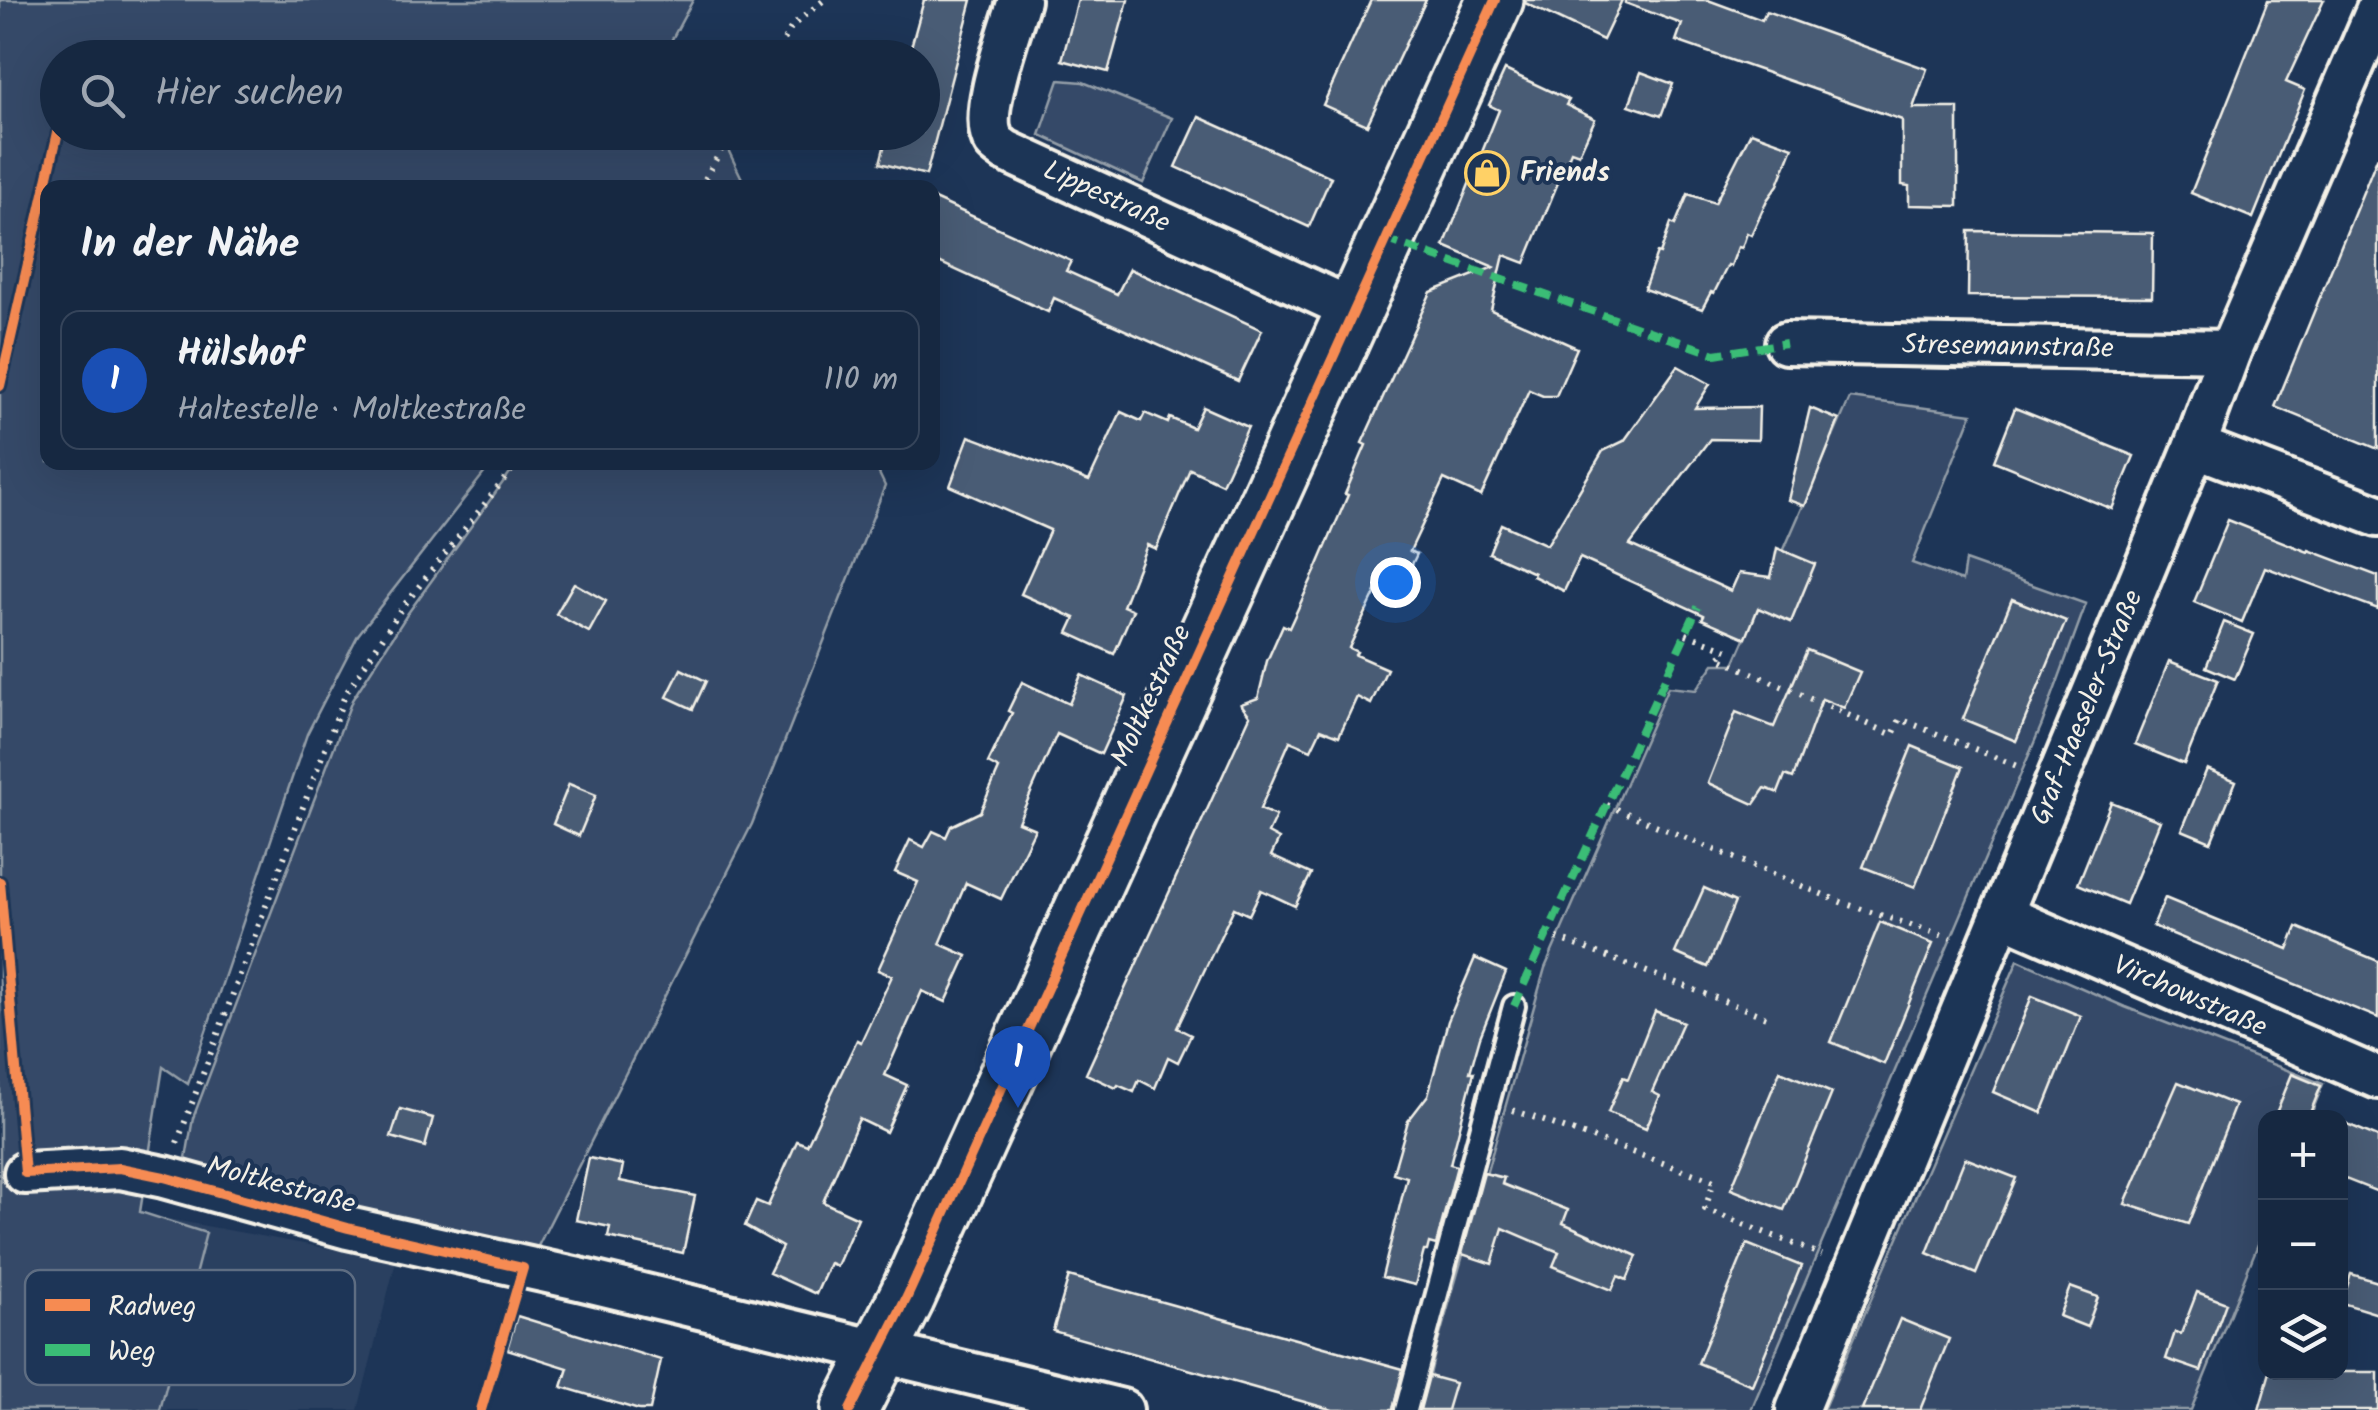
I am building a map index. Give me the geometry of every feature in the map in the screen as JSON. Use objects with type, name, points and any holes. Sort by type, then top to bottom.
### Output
[{"type":"street","name":"Lippestraße","points":[[1019,0],[990,104],[988,122],[994,140],[1006,151],[1354,310]]},
{"type":"street","name":"Moltkestraße","points":[[850,1410],[1495,0]]},
{"type":"street","name":"Graf-Haeseler-Straße","points":[[1797,1410],[2195,446],[2230,351],[2378,8]]},
{"type":"street","name":"Stresemannstraße","points":[[1786,343],[2230,351]]},
{"type":"street","points":[[2195,446],[2378,516]]},
{"type":"street","name":"Virchowstraße","points":[[1995,932],[2378,1078]]},
{"type":"street","name":"Moltkestraße","points":[[12,1175],[120,1168],[348,1228],[880,1350]]},
{"type":"street","points":[[880,1350],[1122,1410]]},
{"type":"lane","points":[[1406,1410],[1514,1006]]},
{"type":"path","points":[[784,40],[792,26],[824,0]]},
{"type":"path","points":[[704,180],[721,150]]},
{"type":"path","points":[[164,1177],[345,695],[402,609],[512,470]]},
{"type":"path","points":[[1686,634],[1728,650],[1718,658],[1893,735],[1900,720],[2056,782]]},
{"type":"path","points":[[1607,805],[1842,903],[1995,932]]},
{"type":"path","points":[[1547,934],[1766,1017]]},
{"type":"path","points":[[1488,1102],[1714,1181],[1705,1208],[1854,1267]]},
{"type":"shaded area","points":[[0,0],[693,0],[672,40],[40,40],[40,150],[728,150],[743,180],[40,180],[40,470],[487,470],[358,635],[307,734],[188,1084],[163,1067],[140,1212],[206,1233],[196,1270],[25,1270],[25,1385],[166,1385],[160,1410],[0,1410]]},
{"type":"shaded area","points":[[1059,80],[1083,82],[1172,118],[1143,183],[1040,135]]},
{"type":"shaded area","points":[[1850,398],[1972,414],[1912,563],[1962,581],[1965,561],[2086,604],[2042,724],[1751,1410],[1422,1410],[1545,968],[1668,687],[1696,690],[1714,664],[1734,664]]},
{"type":"shaded area","points":[[512,470],[877,470],[885,486],[752,824],[535,1252],[185,1164],[193,1118],[352,700],[408,613]]},
{"type":"shaded area","points":[[2018,960],[2125,1007],[2323,1084],[2313,1110],[2258,1110],[2258,1244],[2191,1410],[1823,1410]]},
{"type":"shaded area","points":[[0,1188],[396,1261],[358,1410],[0,1410]]},
{"type":"building","points":[[924,0],[972,0],[940,122],[940,40],[913,40]]},
{"type":"building","points":[[1078,0],[1128,0],[1108,72],[1062,60]]},
{"type":"building","points":[[1371,0],[1426,0],[1367,125],[1323,105]]},
{"type":"building","points":[[1622,0],[1603,40],[1525,3]]},
{"type":"building","points":[[1625,0],[1708,0],[1762,20],[1766,11],[1927,69],[1913,108],[1958,108],[1958,206],[1909,205],[1909,186],[1902,185],[1902,120],[1676,41],[1682,24]]},
{"type":"building","points":[[2268,0],[2324,0],[2286,82],[2305,90],[2253,218],[2191,193]]},
{"type":"building","points":[[1505,70],[1569,100],[1566,105],[1595,119],[1579,154],[1571,151],[1525,263],[1504,255],[1491,310],[1577,348],[1556,396],[1529,390],[1481,496],[1444,479],[1410,551],[1417,554],[1400,589],[1381,581],[1349,648],[1357,652],[1355,655],[1387,669],[1371,704],[1357,697],[1339,736],[1321,729],[1311,750],[1290,741],[1260,809],[1276,816],[1268,833],[1279,839],[1271,856],[1311,874],[1295,906],[1261,890],[1249,915],[1234,908],[1177,1028],[1191,1035],[1178,1062],[1168,1057],[1155,1088],[1139,1080],[1134,1092],[1118,1085],[1116,1088],[1086,1074],[1250,716],[1241,704],[1258,698],[1267,661],[1283,625],[1289,628],[1318,565],[1348,495],[1345,494],[1366,445],[1362,443],[1431,292],[1494,267],[1444,246],[1499,110],[1489,105]]},
{"type":"building","points":[[1641,72],[1673,84],[1661,116],[1629,105]]},
{"type":"building","points":[[1199,117],[1331,177],[1309,227],[1176,167]]},
{"type":"building","points":[[1751,132],[1793,147],[1751,235],[1747,233],[1742,248],[1738,247],[1714,293],[1702,309],[1644,289],[1657,253],[1660,254],[1671,223],[1675,225],[1688,194],[1715,203]]},
{"type":"building","points":[[883,150],[933,150],[926,175],[880,163]]},
{"type":"building","points":[[2378,159],[2378,449],[2275,407]]},
{"type":"building","points":[[940,202],[1071,261],[1066,271],[1117,294],[1130,269],[1262,330],[1238,381],[1054,298],[1048,312],[940,263]]},
{"type":"building","points":[[1969,231],[2153,233],[2152,297],[1968,296]]},
{"type":"building","points":[[1678,366],[1710,384],[1695,408],[1759,407],[1758,440],[1710,439],[1630,545],[1731,591],[1739,573],[1771,577],[1777,548],[1815,564],[1791,622],[1758,608],[1746,638],[1580,558],[1564,591],[1489,553],[1501,524],[1547,545],[1603,451],[1624,441]]},
{"type":"building","points":[[1203,407],[1248,427],[1222,484],[1190,469],[1156,549],[1147,545],[1123,606],[1133,610],[1114,654],[1068,633],[1075,618],[1021,594],[1050,530],[950,486],[969,436],[1089,481],[1121,412],[1141,421],[1145,413],[1168,423],[1170,418],[1193,428]]},
{"type":"building","points":[[1810,408],[1839,420],[1805,506],[1788,500]]},
{"type":"building","points":[[2015,408],[2134,456],[2112,509],[1994,461]]},
{"type":"building","points":[[2228,520],[2378,576],[2378,609],[2265,567],[2242,622],[2194,602]]},
{"type":"building","points":[[574,583],[606,601],[589,632],[556,614]]},
{"type":"building","points":[[2012,599],[2066,621],[2016,741],[1963,719]]},
{"type":"building","points":[[2224,622],[2254,634],[2235,679],[2206,667]]},
{"type":"building","points":[[1807,650],[1860,672],[1844,708],[1822,699],[1793,778],[1785,775],[1778,793],[1765,788],[1754,804],[1708,783],[1736,712],[1774,727]]},
{"type":"building","points":[[2169,661],[2218,680],[2184,764],[2135,744]]},
{"type":"building","points":[[681,669],[706,681],[693,709],[667,697]]},
{"type":"building","points":[[1081,675],[1127,696],[1101,754],[1057,734],[1018,822],[1035,829],[1001,899],[966,883],[940,944],[967,956],[946,1002],[922,991],[885,1075],[907,1085],[886,1132],[859,1119],[823,1202],[858,1218],[837,1266],[830,1263],[816,1294],[769,1273],[782,1247],[745,1226],[756,1201],[768,1206],[797,1141],[807,1145],[892,976],[878,970],[918,882],[895,872],[910,840],[924,847],[933,831],[946,837],[951,826],[980,812],[999,769],[988,763],[1022,682],[1069,704]]},
{"type":"building","points":[[1912,746],[1963,767],[1915,887],[1863,867]]},
{"type":"building","points":[[2207,769],[2236,781],[2211,842],[2182,830]]},
{"type":"building","points":[[569,784],[596,795],[579,836],[553,824]]},
{"type":"building","points":[[2111,802],[2160,821],[2126,904],[2078,884]]},
{"type":"building","points":[[1704,888],[1735,902],[1708,967],[1675,953]]},
{"type":"building","points":[[2165,898],[2288,949],[2297,927],[2378,961],[2378,1018],[2153,926]]},
{"type":"building","points":[[1880,922],[1933,944],[1884,1064],[1831,1042]]},
{"type":"building","points":[[1475,958],[1506,972],[1470,1072],[1474,1072],[1450,1164],[1457,1166],[1436,1245],[1429,1243],[1424,1251],[1415,1285],[1382,1277],[1407,1177],[1393,1173],[1408,1121],[1428,1095],[1448,1021]]},
{"type":"building","points":[[2032,996],[2081,1016],[2042,1113],[1993,1092]]},
{"type":"building","points":[[1655,1011],[1683,1022],[1652,1092],[1660,1096],[1646,1128],[1608,1112],[1623,1077],[1628,1079]]},
{"type":"building","points":[[1780,1071],[1832,1093],[1784,1210],[1731,1189]]},
{"type":"building","points":[[2292,1074],[2321,1086],[2311,1110],[2277,1110]]},
{"type":"building","points":[[2178,1082],[2235,1105],[2188,1224],[2125,1204]]},
{"type":"building","points":[[400,1109],[433,1118],[425,1147],[391,1137]]},
{"type":"building","points":[[2348,1124],[2378,1137],[2378,1192],[2348,1180]]},
{"type":"building","points":[[589,1158],[623,1165],[620,1181],[695,1196],[683,1253],[608,1237],[610,1227],[576,1220]]},
{"type":"building","points":[[1965,1158],[2016,1178],[1976,1274],[1927,1253]]},
{"type":"building","points":[[1484,1173],[1504,1178],[1502,1184],[1568,1210],[1563,1223],[1637,1256],[1627,1280],[1618,1276],[1612,1290],[1553,1266],[1559,1252],[1503,1228],[1492,1264],[1462,1254]]},
{"type":"building","points":[[1747,1244],[1801,1266],[1752,1385],[1698,1363]]},
{"type":"building","points":[[2351,1274],[2378,1282],[2378,1314],[2348,1305]]},
{"type":"building","points":[[1069,1276],[1403,1369],[1393,1410],[1333,1410],[1053,1331]]},
{"type":"building","points":[[2070,1287],[2098,1297],[2087,1327],[2059,1316]]},
{"type":"building","points":[[2197,1292],[2226,1303],[2201,1371],[2166,1359],[2175,1332],[2181,1334]]},
{"type":"building","points":[[517,1316],[661,1360],[650,1410],[562,1387],[568,1368],[507,1349]]},
{"type":"building","points":[[1900,1319],[1949,1339],[1920,1410],[1862,1410]]},
{"type":"building","points":[[2348,1372],[2378,1372],[2378,1410],[2259,1410],[2268,1380],[2348,1380]]},
{"type":"building","points":[[1429,1376],[1455,1383],[1447,1410],[1420,1410]]},
{"type":"marked path","points":[[1385,239],[1715,354],[1786,343]]},
{"type":"marked path","points":[[1514,1006],[1698,607]]},
{"type":"cycle path","points":[[850,1410],[907,1297],[1495,0]]},
{"type":"cycle path","points":[[47,180],[54,150]]},
{"type":"cycle path","points":[[0,386],[40,211]]},
{"type":"cycle path","points":[[0,882],[25,1173],[120,1168],[348,1228],[523,1268],[481,1410]]},
{"type":"place","name":"Friends","points":[[1487,173]]},
{"type":"place","name":"Hülshof","points":[[1018,1108]]}]
